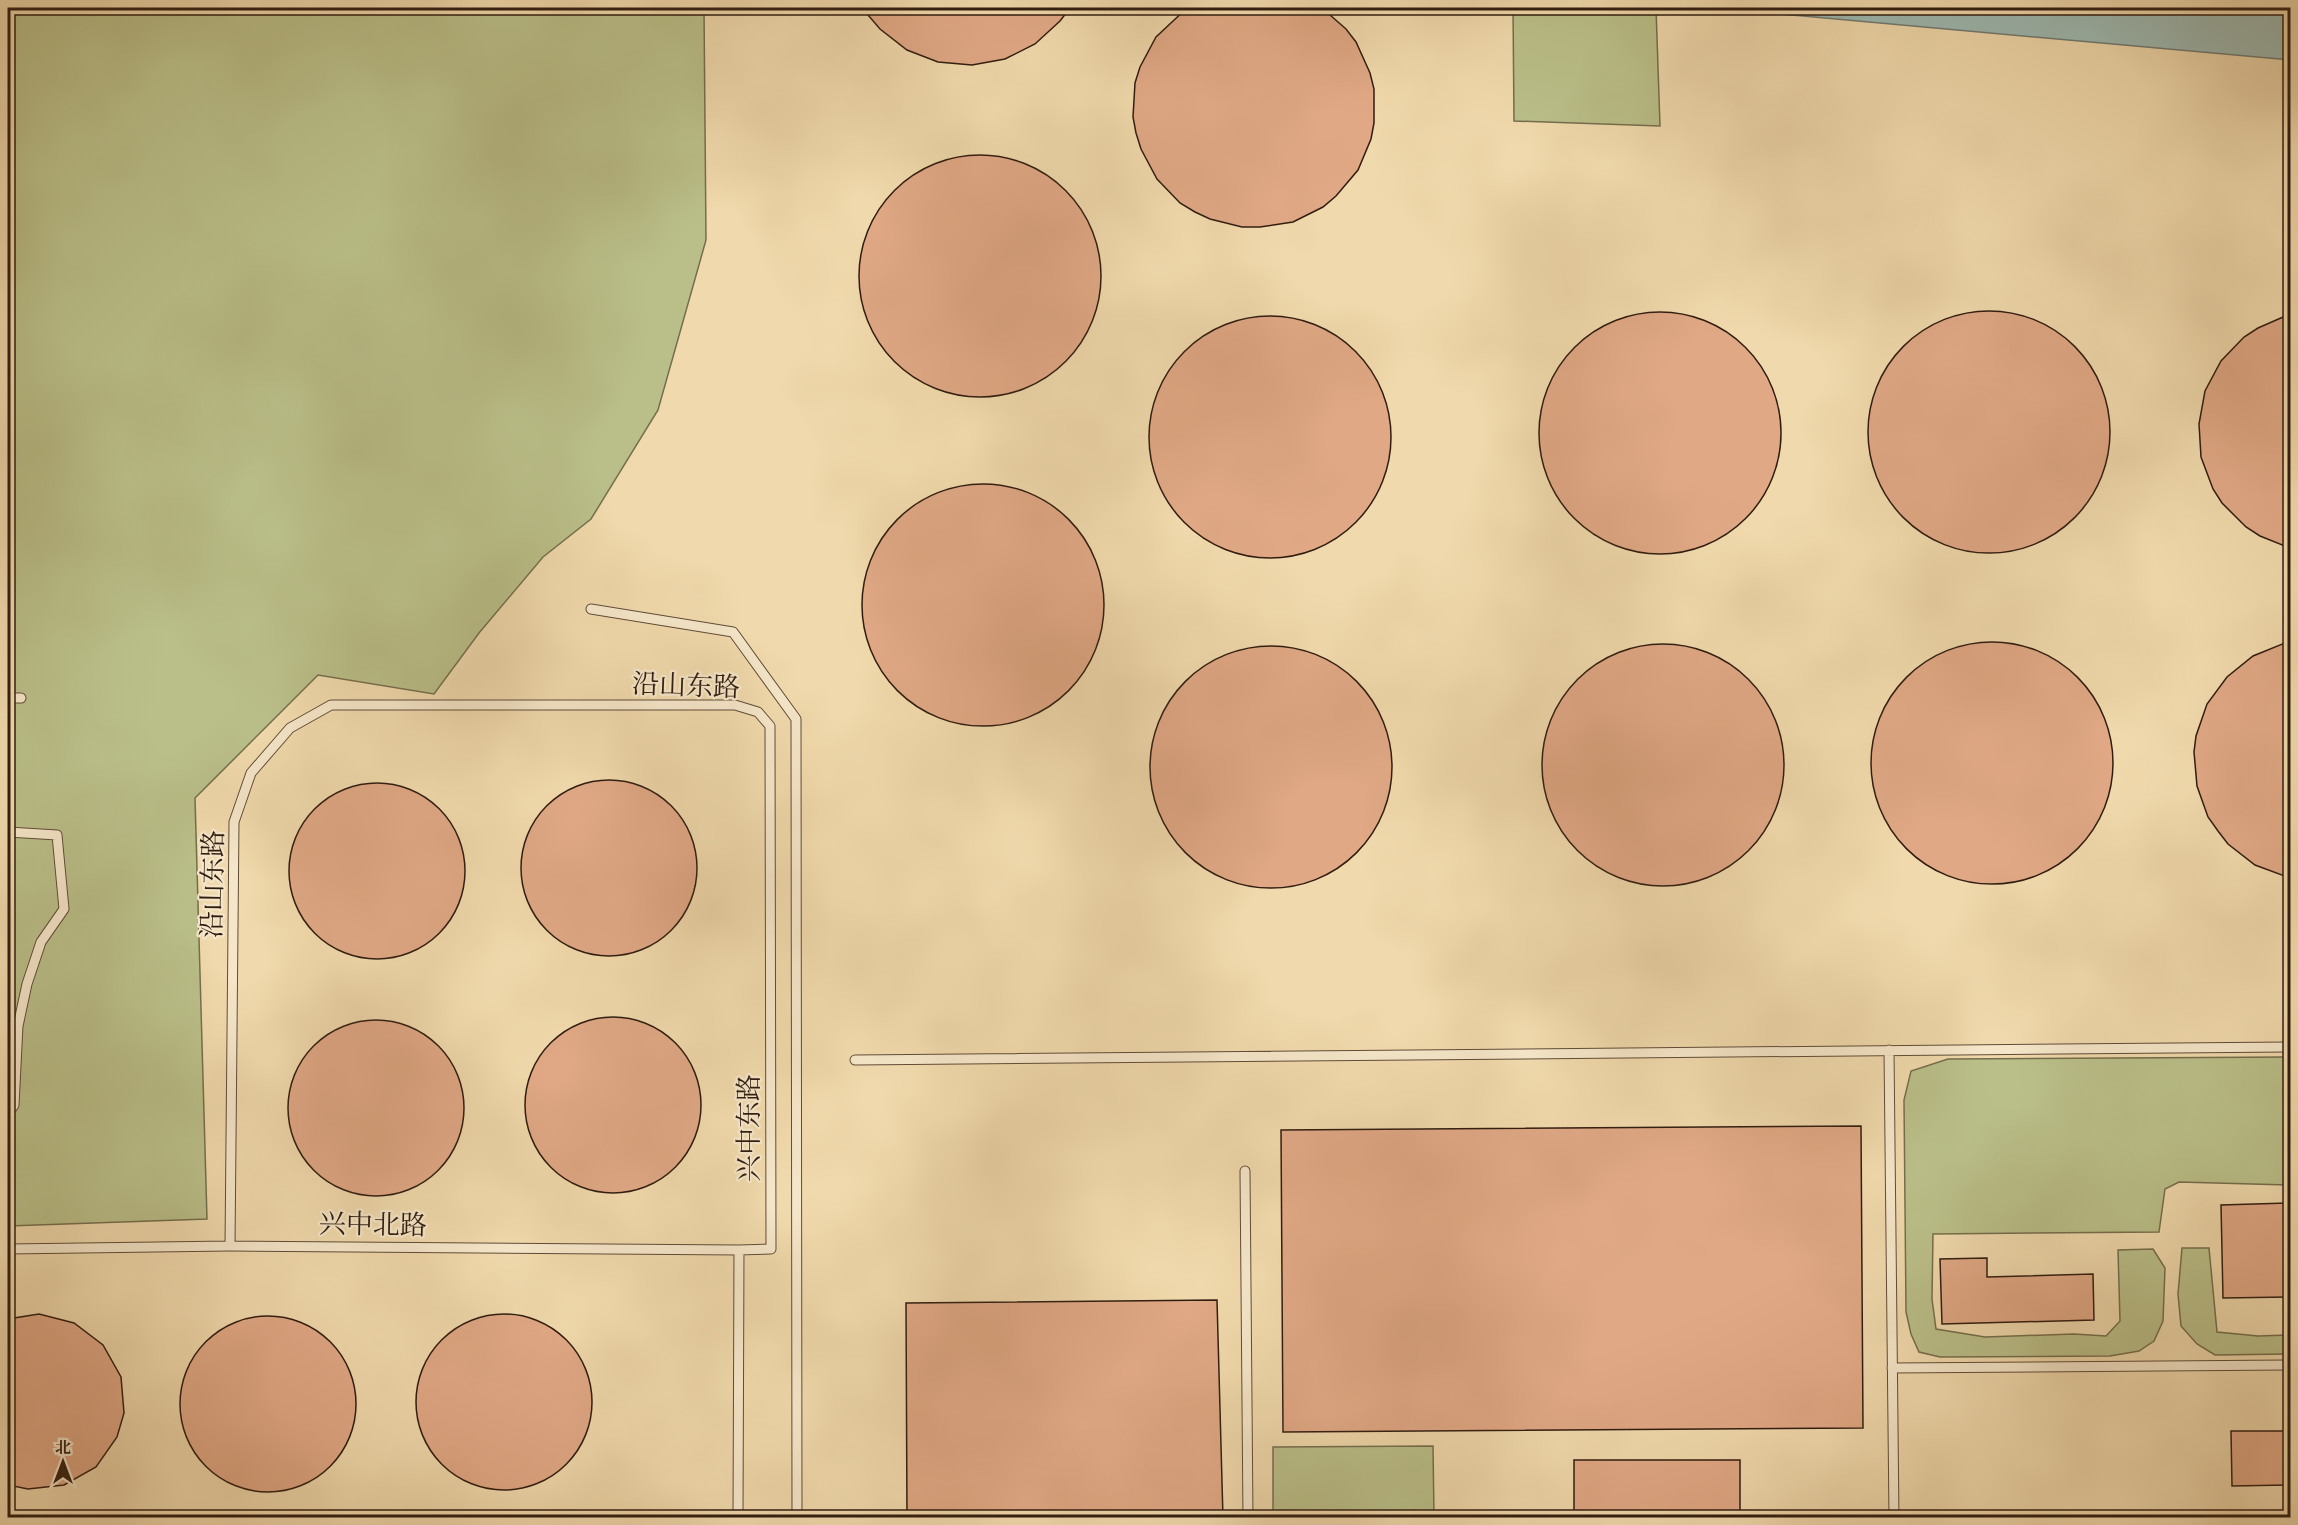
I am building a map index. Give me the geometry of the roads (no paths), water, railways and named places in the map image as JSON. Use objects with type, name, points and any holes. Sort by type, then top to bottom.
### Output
[{"type":"lane","points":[[591,609],[733,632],[796,719],[797,1518]]},
{"type":"lane","points":[[8,698],[21,698]]},
{"type":"lane","name":"沿山东路","points":[[230,1246],[234,822],[251,773],[290,728],[331,705],[735,705],[758,712]]},
{"type":"lane","name":"兴中东路","points":[[739,1250],[771,1249],[770,726],[758,712]]},
{"type":"lane","points":[[8,832],[57,835],[64,909],[41,942],[27,984],[18,1026],[14,1105],[8,1114]]},
{"type":"lane","points":[[855,1059],[2290,1047]]},
{"type":"lane","points":[[1889,1050],[1894,1518]]},
{"type":"lane","points":[[1245,1171],[1248,1518]]},
{"type":"lane","name":"兴中北路","points":[[8,1249],[230,1246],[739,1250]]},
{"type":"lane","points":[[738,1518],[739,1250]]},
{"type":"lane","points":[[1892,1368],[2290,1365]]},
{"type":"water","points":[[1714,8],[2290,8],[2290,60]]}]
